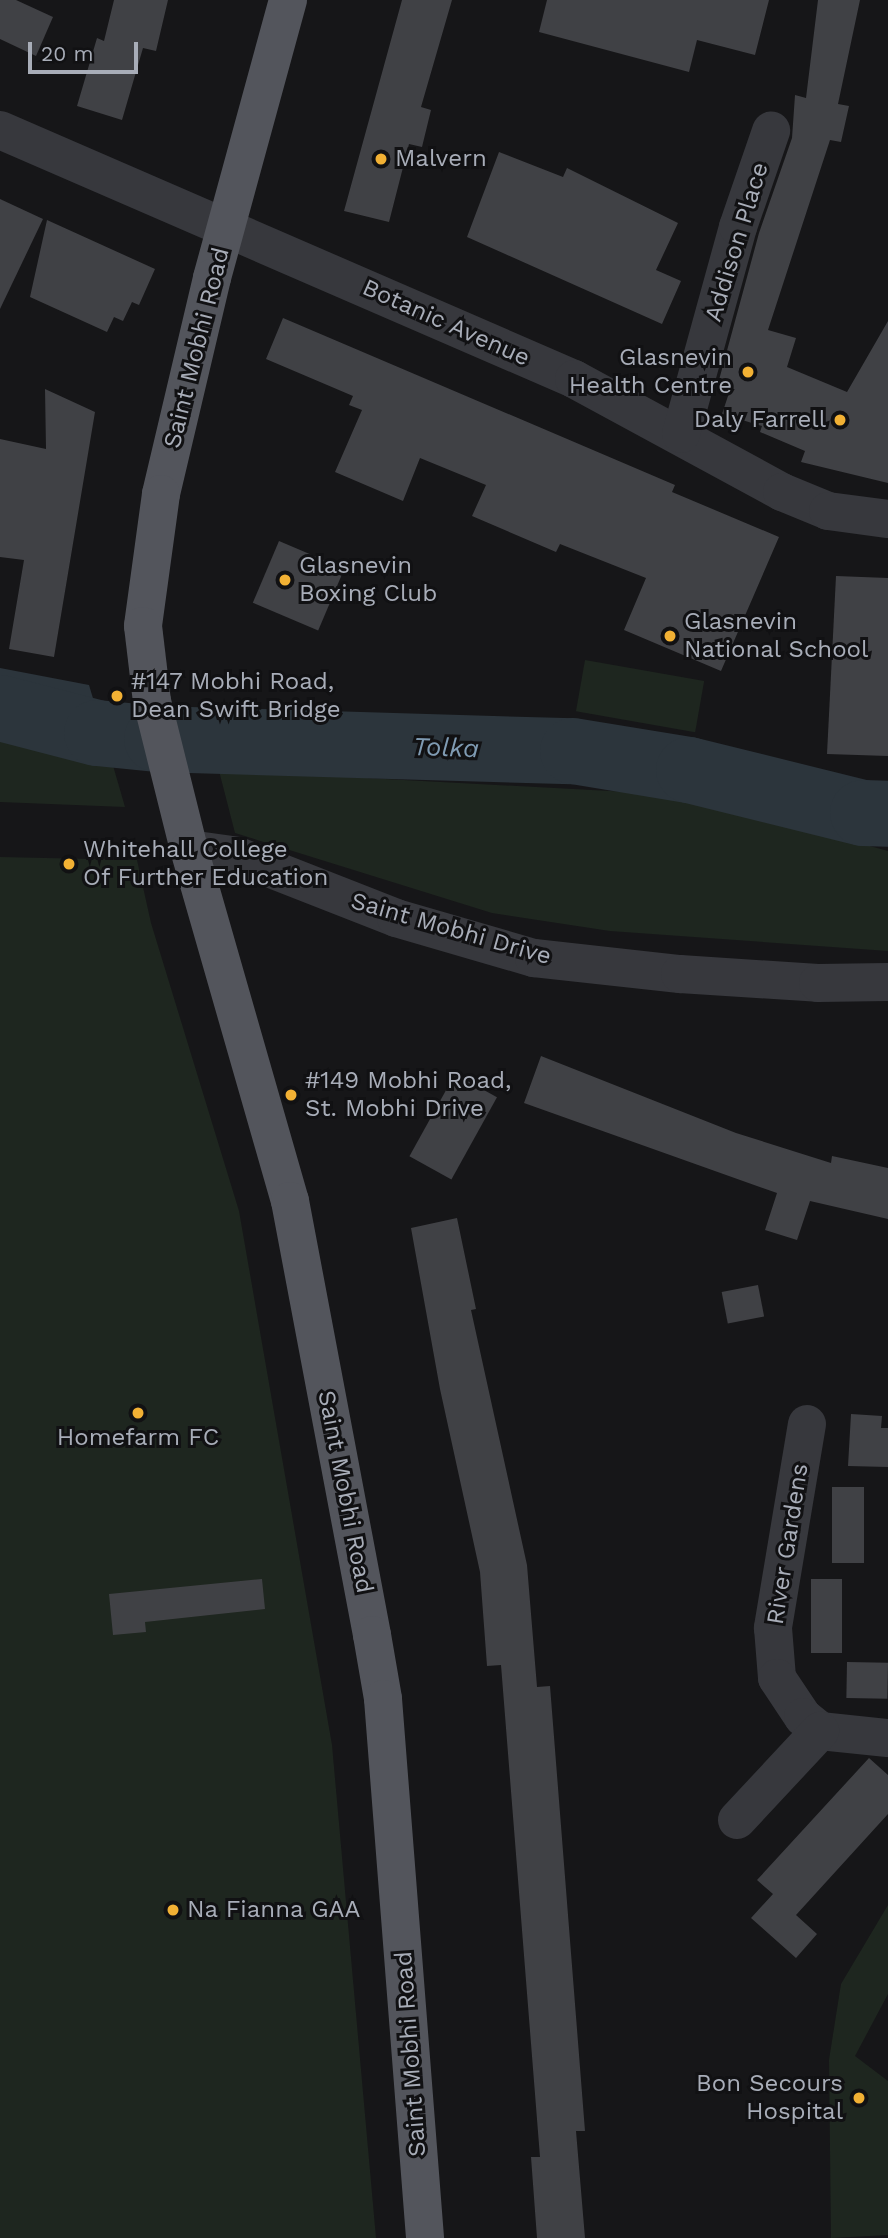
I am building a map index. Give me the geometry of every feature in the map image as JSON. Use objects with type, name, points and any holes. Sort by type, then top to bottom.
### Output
[{"type":"main road","name":"Saint Mobhi Road","points":[[288,0],[226,230],[160,494],[148,564],[143,626],[152,701],[167,763],[290,1201],[377,1661],[425,2238]]},
{"type":"street","name":"Botanic Avenue","points":[[0,130],[575,379],[782,492],[828,511],[888,519]]},
{"type":"street","name":"Addison Place","points":[[681,435],[738,227],[771,131]]},
{"type":"street","name":"Saint Mobhi Drive","points":[[189,849],[238,856],[396,918],[534,958],[680,974],[818,983],[888,982]]},
{"type":"street","name":"River Gardens","points":[[807,1424],[774,1640],[777,1678],[803,1717],[820,1731]]},
{"type":"street","points":[[737,1820],[820,1731],[888,1738]]},
{"type":"shaded area","points":[[585,660],[704,681],[695,732],[576,711]]},
{"type":"shaded area","points":[[0,668],[89,685],[112,762],[0,738]]},
{"type":"shaded area","points":[[0,738],[112,762],[125,807],[0,802]]},
{"type":"shaded area","points":[[217,763],[348,777],[685,795],[888,851],[888,951],[610,931],[492,913],[235,833]]},
{"type":"shaded area","points":[[0,857],[137,860],[151,923],[239,1211],[332,1745],[376,2238],[0,2238]]},
{"type":"shaded area","name":"Bon Secours Hospital","points":[[888,1905],[888,1994],[855,2056],[888,2081],[888,2235],[831,2238],[829,2060],[841,1984]]},
{"type":"building","points":[[0,0],[16,0],[53,17],[36,56],[0,39]]},
{"type":"building","points":[[114,0],[168,0],[156,51],[143,48],[122,120],[77,106],[97,38],[104,41]]},
{"type":"building","points":[[402,0],[452,0],[421,107],[431,110],[422,147],[409,144],[389,222],[344,211]]},
{"type":"building","points":[[547,0],[769,0],[755,55],[697,40],[689,72],[539,32]]},
{"type":"building","points":[[818,0],[860,0],[838,104],[849,106],[841,142],[830,140],[768,330],[796,338],[787,367],[847,392],[888,321],[888,483],[801,462],[805,451],[760,432],[762,426],[722,414],[732,384],[719,380],[759,233],[792,138],[795,95],[806,98]]},
{"type":"building","points":[[499,152],[563,177],[567,168],[678,223],[656,270],[681,281],[662,324],[467,237]]},
{"type":"building","points":[[0,199],[43,219],[0,309]]},
{"type":"building","points":[[47,220],[155,269],[139,305],[132,302],[123,321],[114,317],[107,332],[30,297]]},
{"type":"building","points":[[283,318],[675,485],[672,492],[779,537],[721,671],[624,630],[646,578],[560,544],[556,552],[472,516],[486,485],[420,458],[403,501],[335,472],[362,410],[349,405],[353,396],[266,359]]},
{"type":"building","points":[[45,389],[95,412],[54,657],[9,649],[24,560],[0,557],[0,439],[46,449]]},
{"type":"building","points":[[279,541],[344,569],[318,630],[253,603]]},
{"type":"building","points":[[836,576],[888,578],[888,756],[827,754]]},
{"type":"building","points":[[541,1056],[736,1133],[831,1163],[832,1156],[888,1168],[888,1219],[810,1201],[797,1240],[765,1230],[777,1193],[524,1103]]},
{"type":"building","points":[[455,1074],[497,1097],[451,1179],[409,1156]]},
{"type":"building","points":[[457,1218],[476,1309],[471,1310],[527,1565],[537,1687],[550,1686],[585,2131],[576,2131],[585,2238],[537,2238],[531,2157],[540,2157],[501,1665],[487,1666],[480,1572],[440,1389],[411,1228]]},
{"type":"building","points":[[758,1285],[764,1316],[728,1323],[722,1292]]},
{"type":"building","points":[[851,1414],[882,1416],[881,1428],[888,1428],[888,1467],[848,1466]]},
{"type":"building","points":[[832,1487],[864,1487],[864,1563],[832,1563]]},
{"type":"building","points":[[262,1579],[265,1609],[145,1622],[146,1632],[113,1635],[109,1594]]},
{"type":"building","points":[[811,1579],[842,1579],[842,1653],[811,1653]]},
{"type":"building","points":[[847,1662],[888,1663],[887,1699],[846,1698]]},
{"type":"building","points":[[869,1758],[888,1775],[888,1814],[796,1915],[817,1934],[796,1958],[751,1918],[773,1894],[757,1880]]},
{"type":"waterway","name":"Tolka","points":[[0,708],[97,733],[157,739],[573,751],[689,770],[863,813],[888,814]]},
{"type":"place","name":"Malvern","points":[[381,159]]},
{"type":"place","name":"Glasnevin Health Centre","points":[[748,372]]},
{"type":"place","name":"Daly Farrell","points":[[840,420]]},
{"type":"place","name":"Glasnevin Boxing Club","points":[[285,580]]},
{"type":"place","name":"Glasnevin National School","points":[[670,636]]},
{"type":"place","name":"#147 Mobhi Road, Dean Swift Bridge","points":[[117,696]]},
{"type":"place","name":"Whitehall College Of Further Education","points":[[69,864]]},
{"type":"place","name":"#149 Mobhi Road, St. Mobhi Drive","points":[[291,1095]]},
{"type":"place","name":"Homefarm FC","points":[[138,1413]]},
{"type":"place","name":"Na Fianna GAA","points":[[173,1910]]},
{"type":"place","name":"Bon Secours Hospital","points":[[859,2098]]}]
